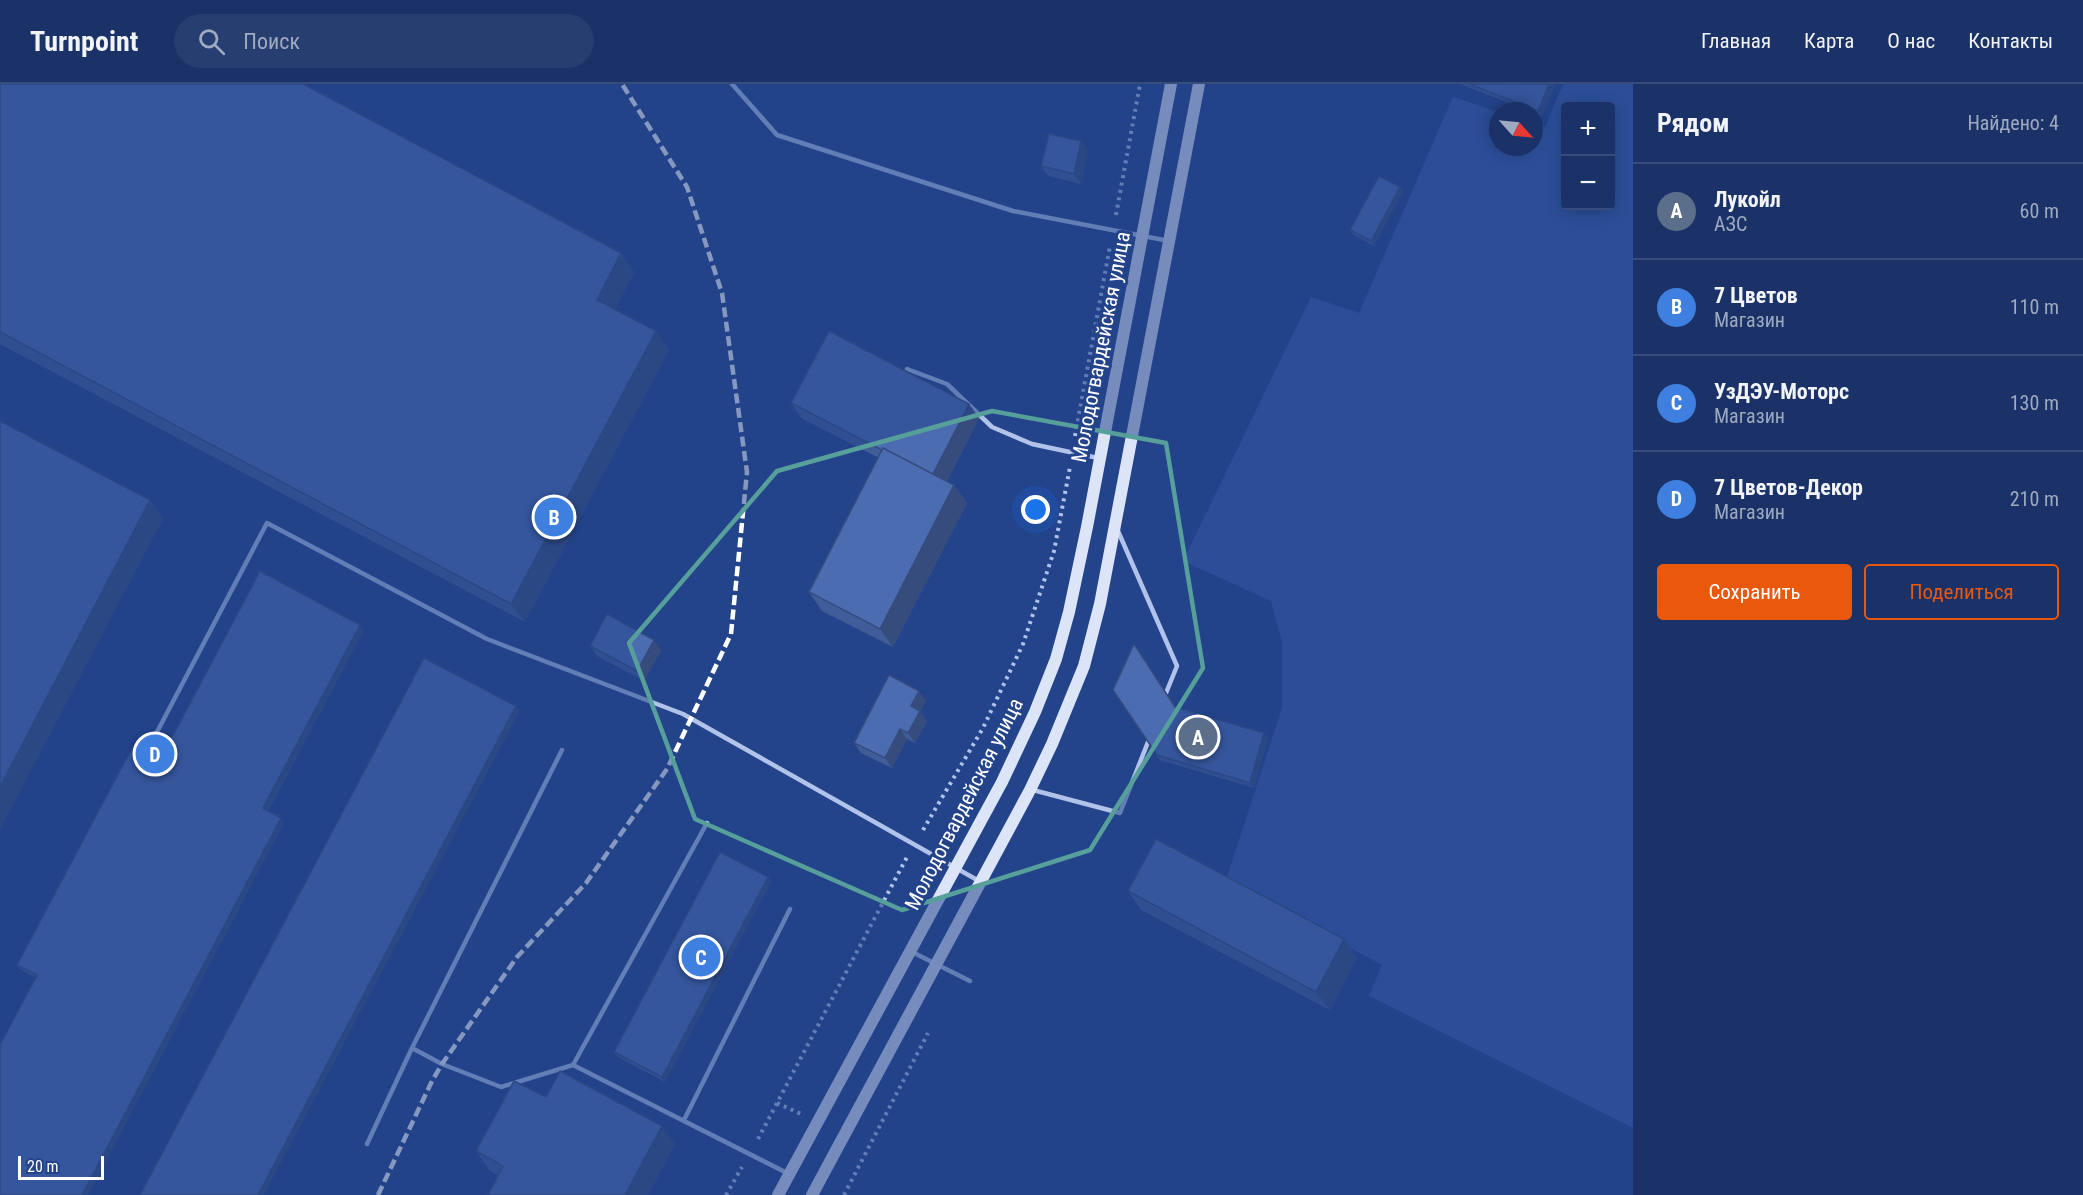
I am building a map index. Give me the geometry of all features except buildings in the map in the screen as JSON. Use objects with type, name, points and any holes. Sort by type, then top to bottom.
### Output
[{"type":"main road","name":"Молодогвардейская улица","points":[[778,1195],[1002,782],[1035,712],[1056,659],[1069,612],[1100,458],[1171,84]]},
{"type":"main road","points":[[812,1195],[1030,790],[1052,744],[1084,666],[1100,604],[1199,84]]},
{"type":"lane","points":[[732,84],[777,135],[1013,211],[1169,242]]},
{"type":"lane","points":[[907,369],[947,384],[992,427],[1032,444],[1100,458]]},
{"type":"lane","points":[[157,732],[267,523],[487,639],[683,714],[982,882]]},
{"type":"lane","points":[[1115,524],[1177,666],[1166,693]]},
{"type":"lane","points":[[1030,790],[1120,813],[1148,742]]},
{"type":"lane","points":[[366,1144],[562,750]]},
{"type":"lane","points":[[573,1065],[707,823]]},
{"type":"lane","points":[[684,1120],[790,909]]},
{"type":"lane","points":[[909,950],[970,981]]},
{"type":"lane","points":[[412,1048],[442,1064],[501,1087],[573,1065],[789,1174]]},
{"type":"path","points":[[726,1195],[914,845],[983,728],[1023,644],[1054,551],[1140,84]]},
{"type":"path","points":[[844,1195],[928,1033]]},
{"type":"highlighted area","points":[[992,411],[1166,443],[1203,668],[1090,850],[902,910],[695,819],[629,643],[777,471]]},
{"type":"shaded area","points":[[1563,84],[1633,84],[1633,1128],[1369,996],[1382,965],[1226,880],[1282,708],[1282,642],[1271,601],[1183,561],[1311,297],[1359,313],[1453,97],[1489,109],[1489,156],[1543,156],[1543,126],[1545,127]]},
{"type":"railway","points":[[378,1195],[442,1064],[517,957],[586,883],[667,769],[731,634],[747,472],[722,293],[687,187],[622,84]]},
{"type":"place","name":"7 Цветов","points":[[554,517]]},
{"type":"place","name":"Лукойл","points":[[1198,737]]},
{"type":"place","name":"7 Цветов-Декор","points":[[155,754]]},
{"type":"place","name":"УзДЭУ-Моторс","points":[[701,957]]}]
